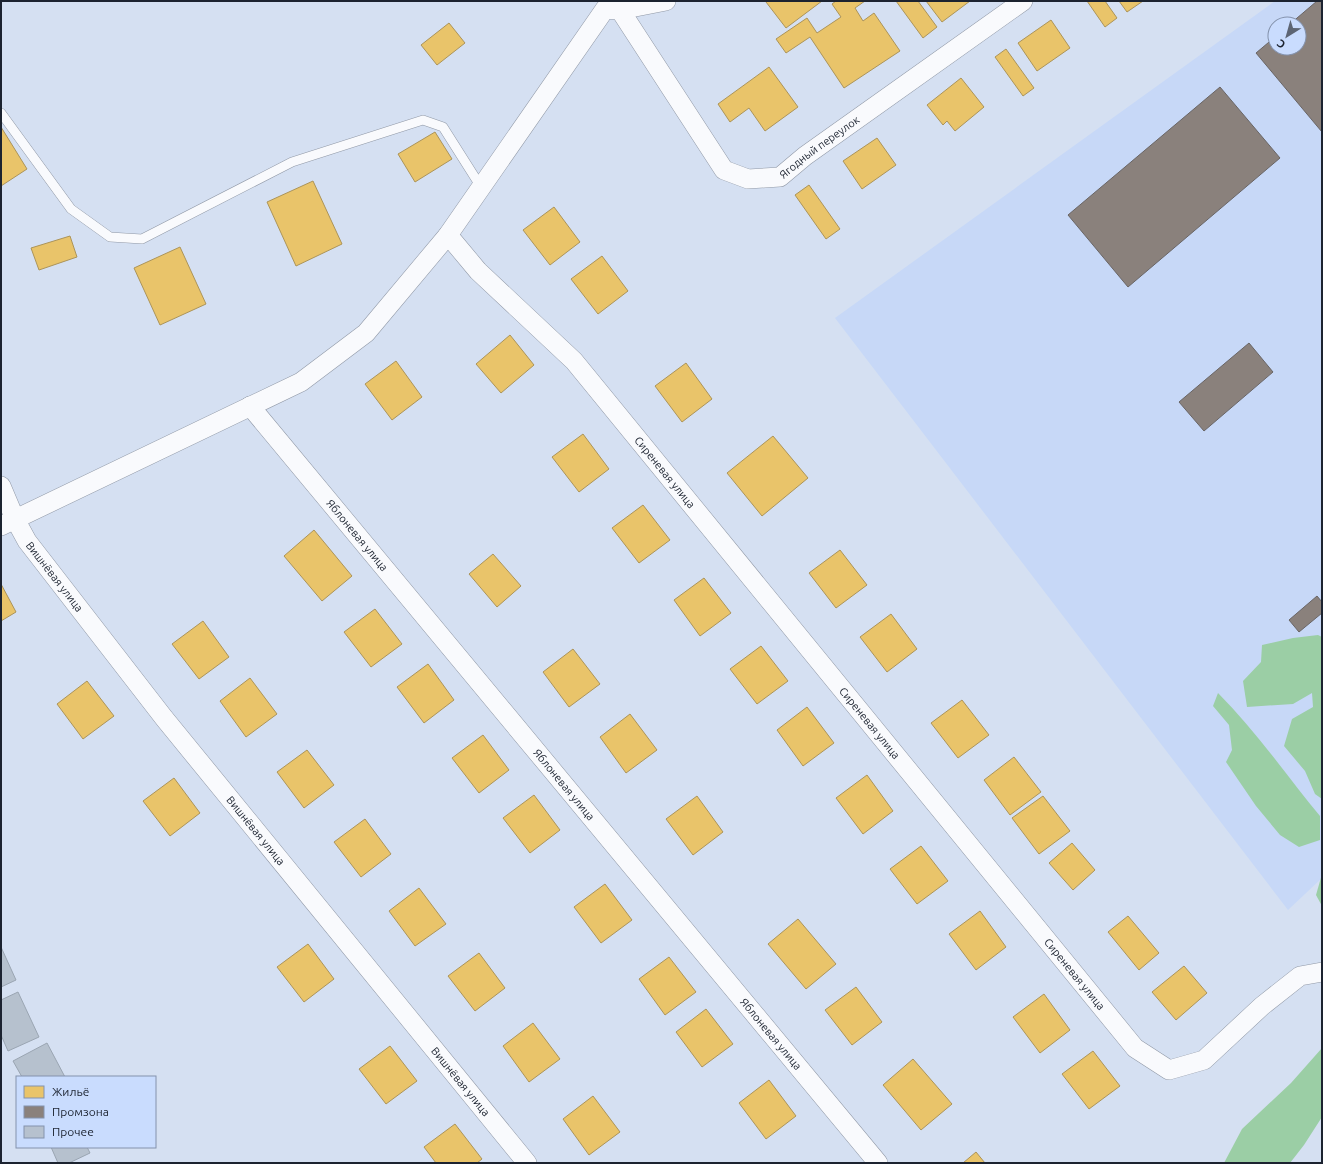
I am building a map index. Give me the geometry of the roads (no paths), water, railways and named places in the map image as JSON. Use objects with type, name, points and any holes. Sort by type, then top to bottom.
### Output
[{"type":"street","points":[[8,522],[301,382],[366,333],[448,235],[611,7],[666,1]]},
{"type":"street","name":"Ягодный переулок","points":[[611,7],[724,170],[748,179],[780,177],[805,156],[1023,1]]},
{"type":"street","name":"Сиреневая улица","points":[[448,235],[478,271],[574,361],[1135,1048],[1169,1070],[1204,1060],[1262,1006],[1300,976],[1322,972]]},
{"type":"street","name":"Яблоневая улица","points":[[250,406],[878,1163]]},
{"type":"street","name":"Вишнёвая улица","points":[[1,486],[8,522],[27,541],[164,718],[527,1163]]},
{"type":"lane","points":[[1,112],[72,209],[110,237],[142,239],[292,162],[423,120],[443,127],[482,187]]}]
